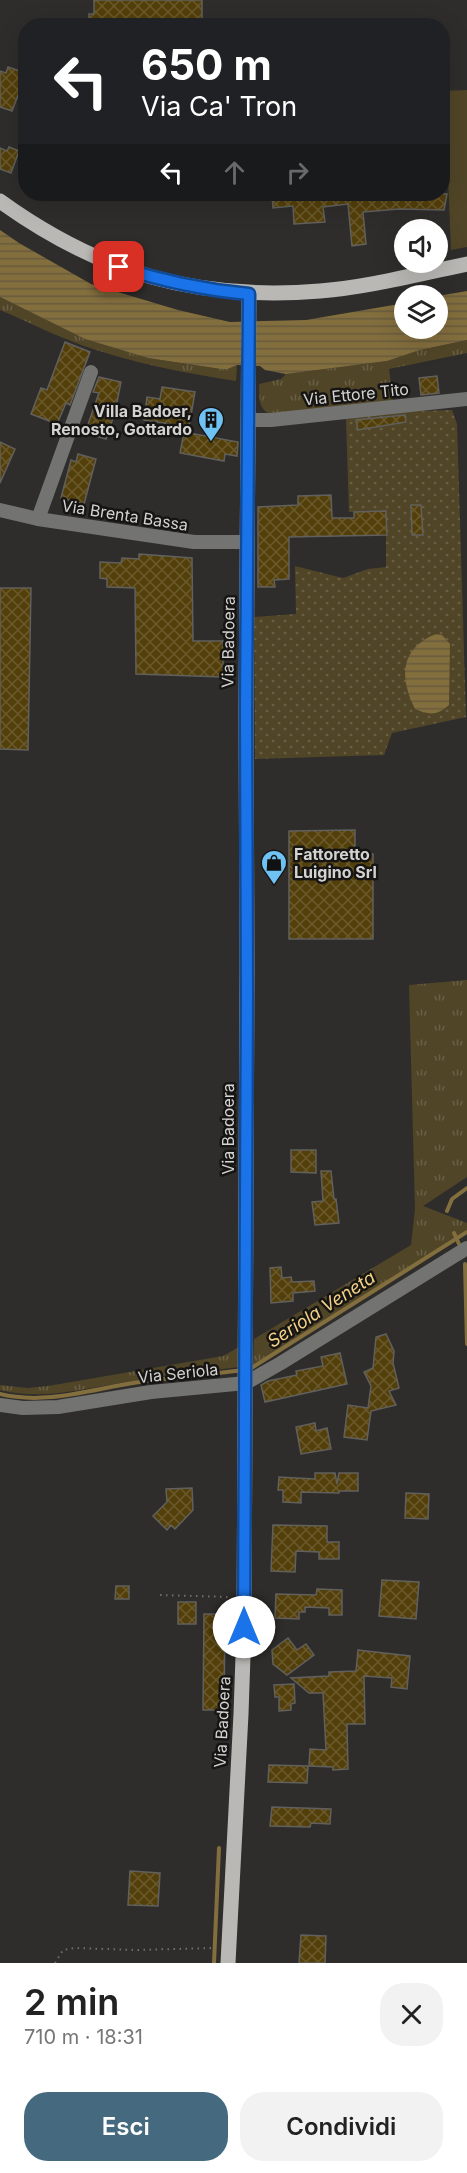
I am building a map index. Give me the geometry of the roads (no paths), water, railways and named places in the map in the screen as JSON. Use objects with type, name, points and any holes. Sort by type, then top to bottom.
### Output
[{"type":"main road","points":[[0,201],[50,234],[98,259],[152,278],[189,287],[249,294],[321,291],[467,264]]},
{"type":"main road","name":"Via Badoera","points":[[228,1963],[242,1714],[244,1597],[249,294]]},
{"type":"street","points":[[38,519],[91,372]]},
{"type":"street","name":"Via Ettore Tito","points":[[248,420],[271,420],[467,399]]},
{"type":"street","name":"Via Brenta Bassa","points":[[0,510],[38,519],[194,542],[247,542]]},
{"type":"street","name":"Via Seriola","points":[[0,1405],[23,1408],[57,1407],[246,1375],[281,1363],[467,1248]]},
{"type":"waterway","points":[[447,1211],[452,1199],[467,1188]]},
{"type":"waterway","name":"Seriola Veneta","points":[[250,1369],[467,1232]]},
{"type":"waterway","name":"Seriola Veneta","points":[[454,1233],[459,1244]]},
{"type":"waterway","points":[[465,1264],[467,1344]]},
{"type":"waterway","name":"Seriola Veneta","points":[[0,1394],[33,1398],[50,1397],[133,1383],[243,1370]]},
{"type":"waterway","points":[[214,1963],[219,1848]]},
{"type":"place","name":"Villa Badoer, Renosto, Gottardo","points":[[211,443]]},
{"type":"place","name":"Fattoretto Luigino Srl","points":[[274,886]]}]
